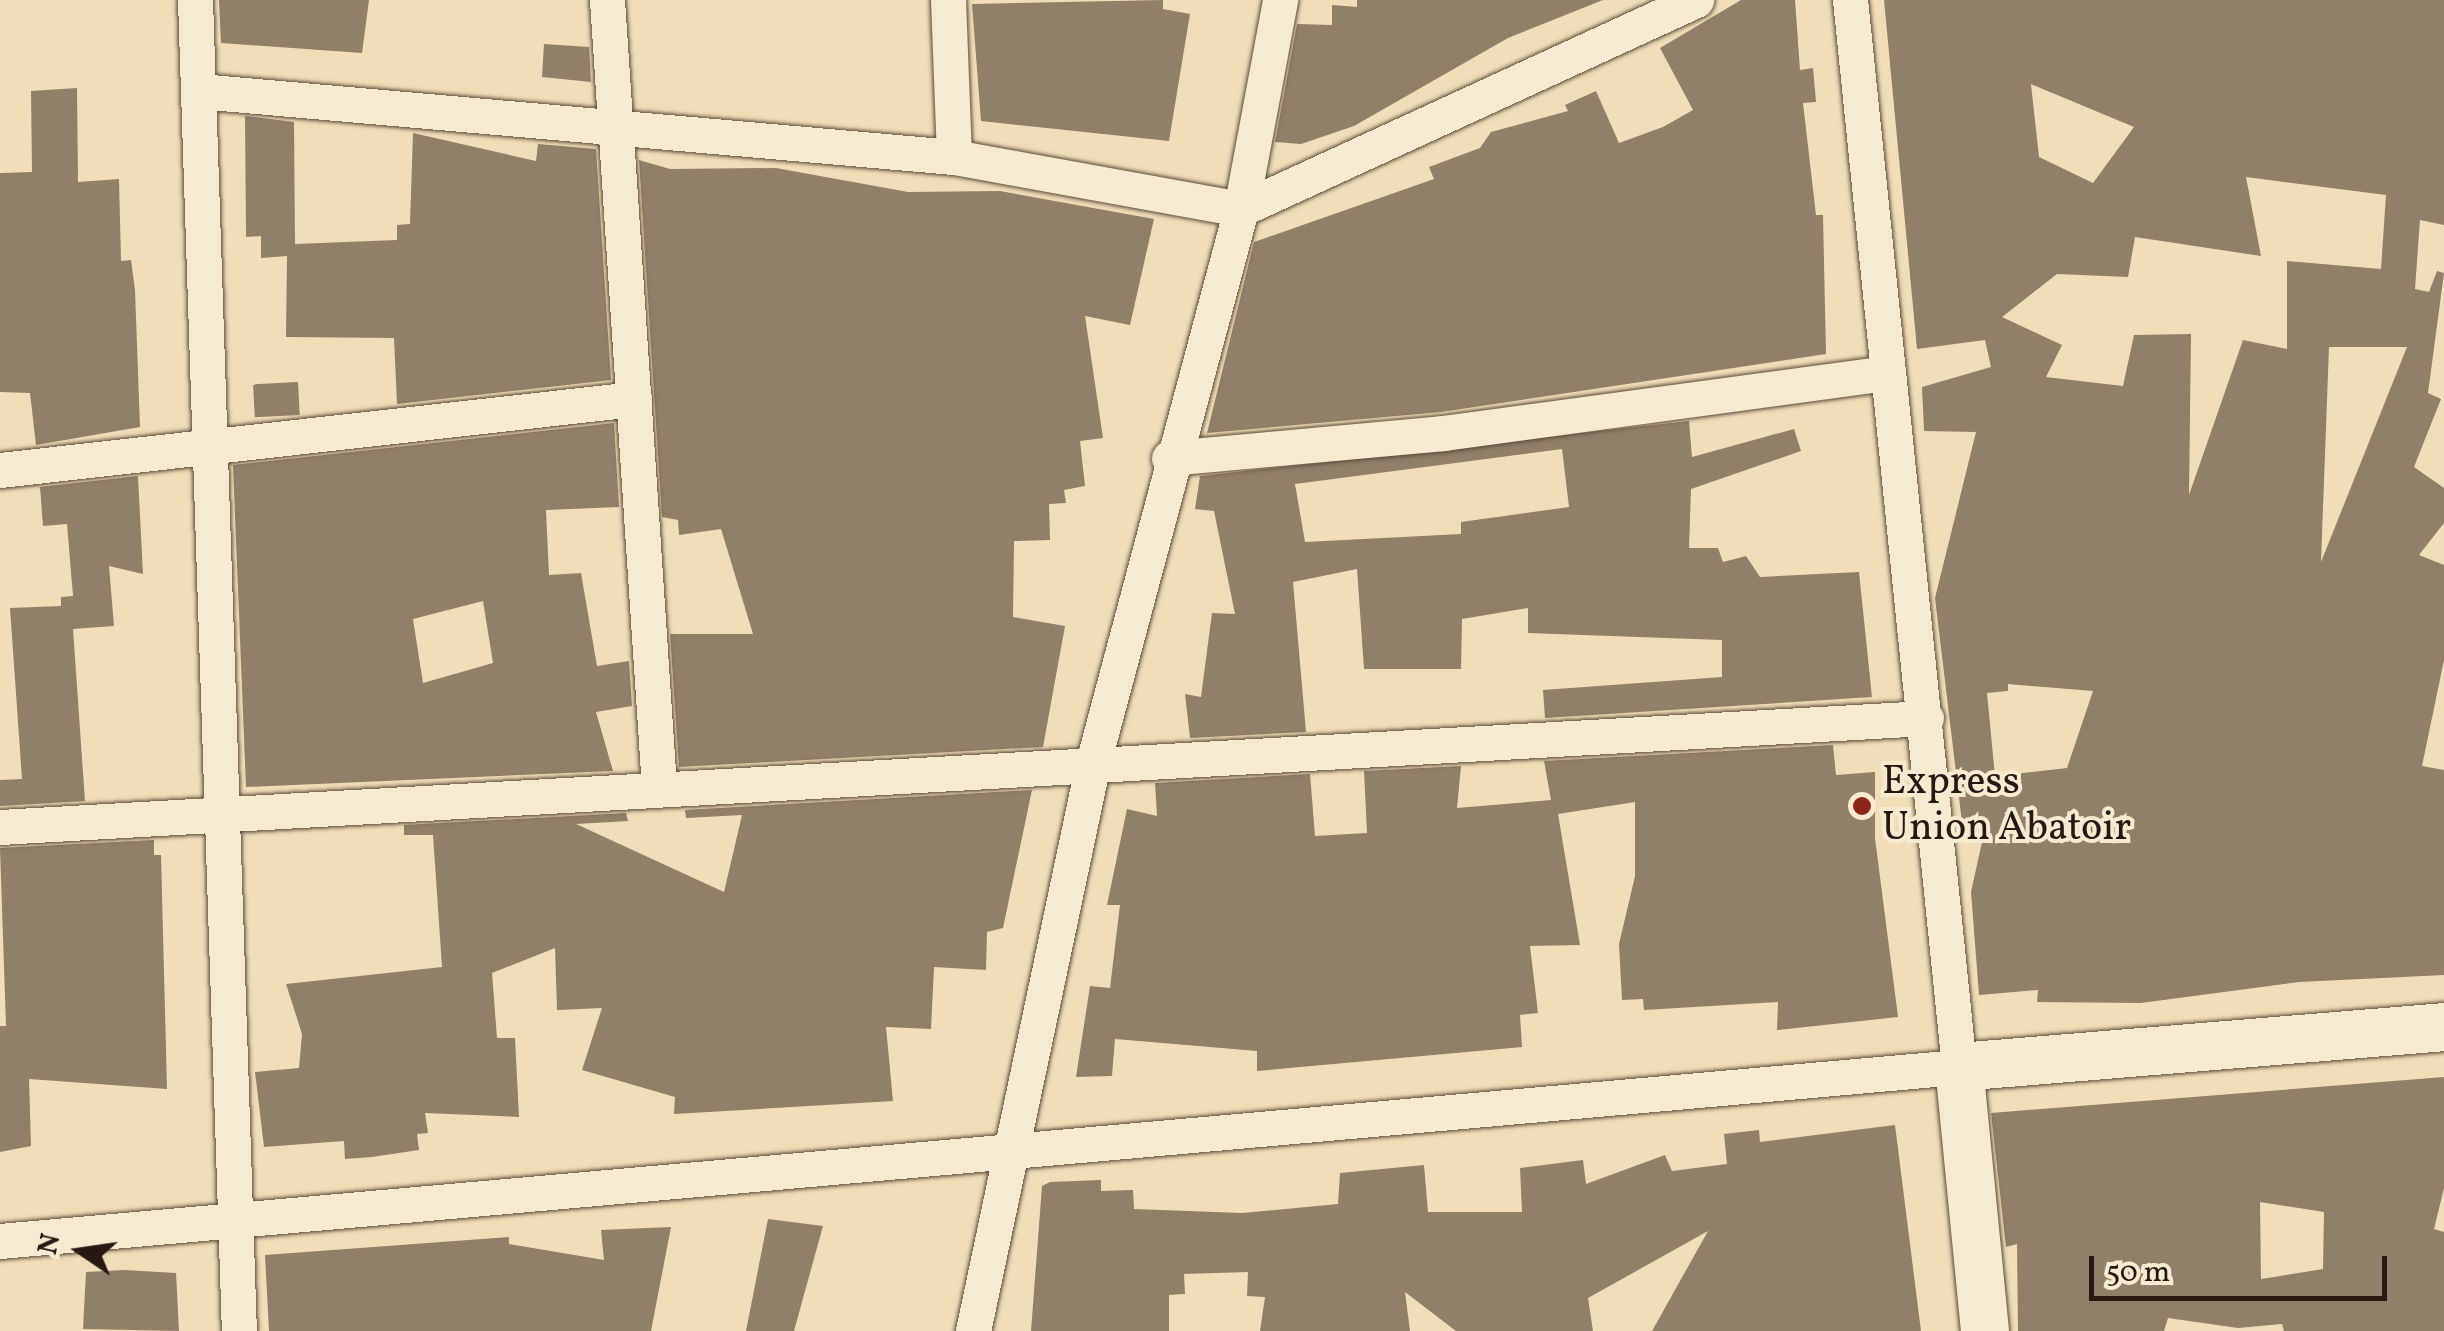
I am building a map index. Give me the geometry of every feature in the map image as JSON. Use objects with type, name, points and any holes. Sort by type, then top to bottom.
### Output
[{"type":"main road","points":[[1985,1331],[1959,1067],[2444,1027]]},
{"type":"street","points":[[195,0],[212,447],[218,813],[238,1331]]},
{"type":"street","points":[[607,0],[659,788]]},
{"type":"street","points":[[948,0],[954,156]]},
{"type":"street","points":[[973,1331],[1093,764],[1169,458],[1241,209],[1280,0]]},
{"type":"street","points":[[199,90],[954,156],[1241,209],[1696,0]]},
{"type":"street","points":[[0,1241],[1013,1156],[1959,1067],[1850,0]]},
{"type":"street","points":[[1169,458],[1443,433],[1888,374]]},
{"type":"street","points":[[0,470],[634,398]]},
{"type":"street","points":[[0,828],[1926,718]]},
{"type":"building","points":[[219,0],[369,0],[362,53],[221,43]]},
{"type":"building","points":[[1163,0],[1163,9],[1190,14],[1169,141],[981,121],[972,4]]},
{"type":"building","points":[[1357,0],[1603,0],[1508,38],[1354,126],[1301,144],[1275,142],[1297,24],[1332,25],[1332,5],[1357,7]]},
{"type":"building","points":[[1741,0],[1795,0],[1800,70],[1813,68],[1816,102],[1803,103],[1816,215],[1823,215],[1826,354],[1441,412],[1207,433],[1254,242],[1434,179],[1429,167],[1480,148],[1491,132],[1568,111],[1565,105],[1596,91],[1619,143],[1663,127],[1693,110],[1660,48]]},
{"type":"building","points":[[1884,0],[2444,0],[2444,225],[2420,220],[2415,289],[2429,292],[2437,271],[2444,273],[2428,393],[2441,399],[2414,467],[2444,488],[2444,523],[2419,555],[2444,565],[2444,660],[2422,766],[2444,770],[2444,975],[2299,982],[2141,1003],[2037,1002],[2038,990],[1979,995],[1971,892],[1982,842],[1964,839],[1935,598],[1976,432],[1924,431],[1922,387],[1991,367],[1985,340],[1917,349]],"holes":[[[2031,84],[2134,127],[2093,183],[2039,157]],[[2246,177],[2386,195],[2381,269],[2287,261],[2287,349],[2243,340],[2189,495],[2191,334],[2134,335],[2123,386],[2046,377],[2062,345],[2002,317],[2057,274],[2128,277],[2135,237],[2261,256]],[[2329,347],[2407,347],[2321,562]],[[2008,684],[2093,691],[2067,768],[1995,776],[1987,693],[2008,691]]]},
{"type":"building","points":[[544,44],[589,47],[591,82],[542,77]]},
{"type":"building","points":[[77,88],[78,182],[119,179],[121,261],[131,260],[135,290],[140,427],[36,445],[30,393],[0,392],[0,173],[32,172],[31,91]]},
{"type":"building","points":[[245,116],[294,122],[295,244],[397,240],[397,225],[410,224],[413,133],[536,161],[538,144],[596,149],[611,380],[397,404],[394,338],[286,337],[287,256],[261,258],[261,236],[246,237]]},
{"type":"building","points":[[639,160],[670,169],[776,168],[908,192],[1000,191],[1154,219],[1130,325],[1085,316],[1103,438],[1080,441],[1085,486],[1064,490],[1066,503],[1049,504],[1050,540],[1014,541],[1013,617],[1065,626],[1043,747],[679,767],[670,634],[753,634],[721,529],[679,535],[678,520],[662,517]]},
{"type":"building","points":[[298,382],[300,415],[255,417],[253,384]]},
{"type":"building","points":[[1689,421],[1692,457],[1794,429],[1801,451],[1691,489],[1689,548],[1718,548],[1723,562],[1746,556],[1760,577],[1859,572],[1872,697],[1545,718],[1543,690],[1722,677],[1722,640],[1528,633],[1528,608],[1462,619],[1461,669],[1364,669],[1357,569],[1293,582],[1306,732],[1190,738],[1185,694],[1201,697],[1212,613],[1235,614],[1214,511],[1195,509],[1200,476]],"holes":[[[1562,449],[1569,507],[1461,522],[1461,534],[1305,542],[1295,484]]]},
{"type":"building","points":[[614,423],[619,507],[546,510],[549,575],[581,573],[597,666],[629,661],[632,706],[596,712],[613,771],[246,787],[233,465]],"holes":[[[483,601],[493,663],[423,683],[413,619]]]},
{"type":"building","points":[[138,476],[143,574],[109,566],[114,626],[73,629],[85,801],[0,806],[0,780],[22,779],[10,608],[61,606],[61,597],[73,596],[67,524],[43,526],[40,487]]},
{"type":"building","points":[[1833,745],[1836,775],[1875,772],[1875,838],[1898,1017],[1777,1030],[1778,1002],[1644,1010],[1643,999],[1622,1000],[1619,944],[1635,876],[1635,802],[1558,814],[1580,945],[1530,946],[1538,1013],[1520,1015],[1522,1047],[1257,1071],[1257,1051],[1115,1039],[1112,1076],[1076,1077],[1090,986],[1110,988],[1120,905],[1107,905],[1127,809],[1157,816],[1155,783],[1310,774],[1315,836],[1367,833],[1364,771],[1461,766],[1457,808],[1551,800],[1544,761]]},
{"type":"building","points":[[1032,790],[1003,928],[987,932],[986,970],[934,967],[931,1029],[886,1027],[893,1101],[674,1114],[675,1097],[582,1070],[602,1008],[557,1010],[555,948],[492,973],[497,1038],[515,1038],[519,1117],[425,1113],[428,1133],[417,1134],[419,1150],[372,1157],[345,1159],[344,1141],[264,1147],[255,1072],[299,1068],[302,1034],[286,984],[442,967],[433,835],[404,835],[404,825],[626,813],[628,821],[576,824],[724,892],[742,815],[686,818],[685,810]]},
{"type":"building","points":[[154,840],[154,855],[161,855],[167,1089],[29,1079],[31,1146],[0,1152],[0,1026],[6,1026],[0,848]]},
{"type":"building","points":[[2444,1077],[2444,1188],[2434,1229],[2444,1232],[2444,1331],[2284,1331],[2282,1324],[2238,1328],[2168,1318],[2164,1331],[2018,1331],[2017,1244],[2006,1247],[1991,1113]],"holes":[[[2260,1202],[2324,1212],[2323,1269],[2261,1279]]]},
{"type":"building","points":[[1895,1125],[1921,1331],[1652,1331],[1708,1231],[1588,1298],[1593,1331],[1456,1331],[1405,1292],[1410,1331],[1260,1331],[1265,1297],[1247,1296],[1248,1272],[1184,1274],[1185,1294],[1169,1295],[1169,1331],[1031,1331],[1042,1186],[1050,1182],[1101,1180],[1101,1191],[1133,1190],[1134,1209],[1242,1213],[1338,1204],[1340,1173],[1424,1165],[1428,1212],[1522,1212],[1520,1168],[1583,1160],[1586,1184],[1665,1155],[1672,1171],[1727,1164],[1724,1134],[1759,1130],[1760,1142]]},
{"type":"building","points":[[768,1219],[823,1226],[794,1331],[746,1331]]},
{"type":"building","points":[[671,1227],[651,1331],[269,1331],[265,1255],[509,1237],[509,1244],[604,1260],[601,1230]]},
{"type":"building","points":[[86,1272],[176,1273],[179,1331],[83,1329]]},
{"type":"place","name":"Express Union Abatoir","points":[[1862,806]]}]
